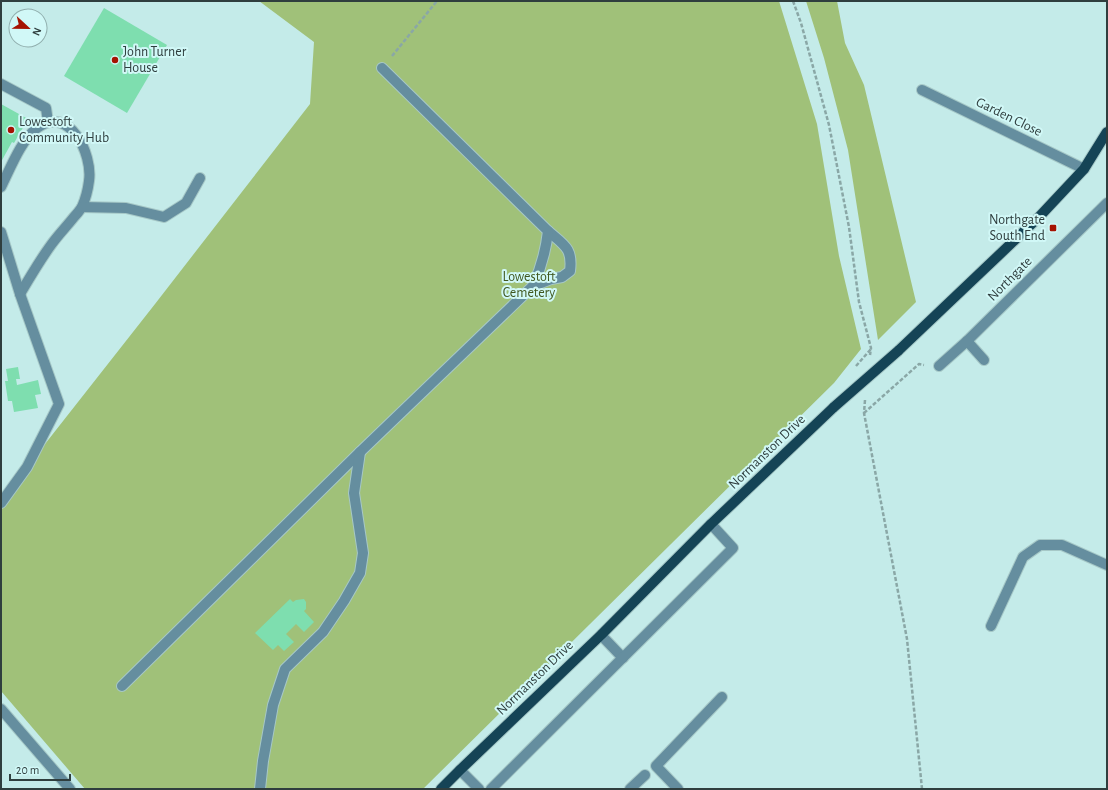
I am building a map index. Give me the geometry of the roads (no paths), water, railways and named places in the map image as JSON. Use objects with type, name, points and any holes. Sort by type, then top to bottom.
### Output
[{"type":"main road","name":"Normanston Drive","points":[[442,789],[601,635],[711,524],[834,407],[898,351],[1039,217],[1084,169],[1107,132]]},
{"type":"street","points":[[122,686],[360,452],[533,286],[551,279],[562,277],[570,271],[572,260],[568,248],[548,231],[382,68]]},
{"type":"street","points":[[1,84],[46,108],[48,122]]},
{"type":"street","name":"Garden Close","points":[[922,90],[1084,169]]},
{"type":"street","points":[[1,187],[13,162],[27,139],[36,129],[48,122],[57,121],[68,126],[86,150],[90,166],[89,181],[82,208],[51,245],[20,294]]},
{"type":"street","points":[[82,208],[126,208],[164,217],[186,203],[200,178]]},
{"type":"street","name":"Northgate","points":[[939,366],[966,342],[1107,203]]},
{"type":"street","points":[[533,286],[546,246],[548,231]]},
{"type":"street","points":[[1,232],[20,294],[59,404],[27,467],[1,503]]},
{"type":"street","points":[[966,342],[984,360]]},
{"type":"street","points":[[260,789],[263,761],[273,705],[285,669],[323,632],[360,574],[363,553],[354,493],[360,452]]},
{"type":"street","points":[[491,789],[733,548],[711,524]]},
{"type":"street","points":[[991,626],[1023,557],[1040,545],[1062,545],[1107,565]]},
{"type":"street","points":[[601,635],[623,658]]},
{"type":"street","points":[[678,789],[656,766],[722,697]]},
{"type":"street","points":[[1,709],[70,789]]},
{"type":"street","points":[[460,770],[479,789]]},
{"type":"street","points":[[630,789],[645,775]]},
{"type":"place","name":"John Turner House","points":[[115,60]]},
{"type":"place","name":"Lowestoft Community Hub","points":[[11,130]]},
{"type":"place","name":"Northgate South End","points":[[1053,228]]},
{"type":"park label","name":"Lowestoft Cemetery","points":[[529,286]]}]
